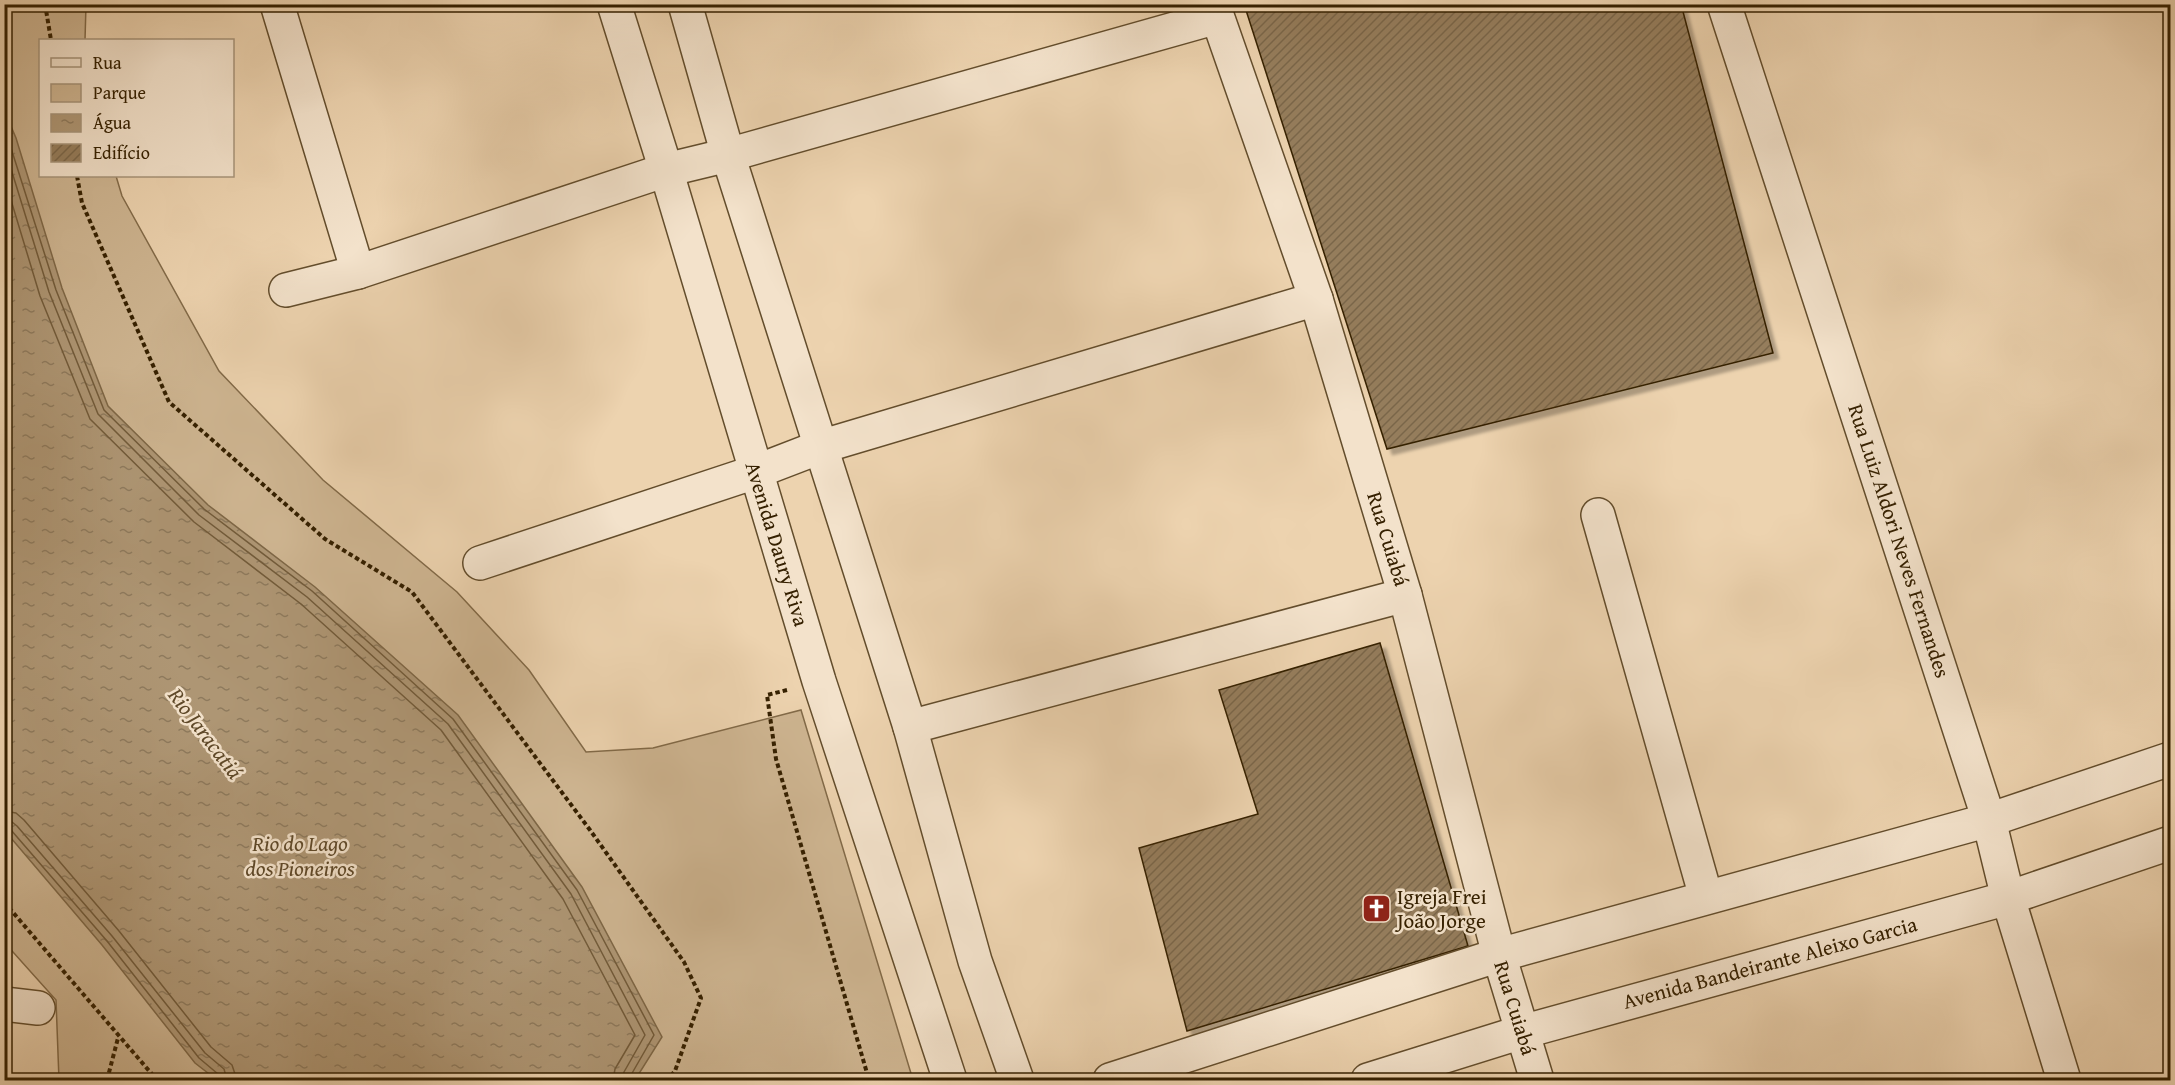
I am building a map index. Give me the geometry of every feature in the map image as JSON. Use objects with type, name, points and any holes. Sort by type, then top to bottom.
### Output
[{"type":"street","points":[[277,4],[358,272]]},
{"type":"street","name":"Avenida Daury Riva","points":[[614,4],[819,681],[950,1080]]},
{"type":"street","points":[[685,4],[728,155],[910,727],[975,961],[1017,1080]]},
{"type":"street","name":"Rua Luiz Aldori Neves Fernandes","points":[[1724,4],[1989,820],[2008,898],[2064,1080]]},
{"type":"street","points":[[286,290],[358,272],[666,170],[728,155],[1215,11]]},
{"type":"street","name":"Rua Cuiabá","points":[[1215,11],[1316,299],[1405,595],[1499,955],[1521,1032],[1538,1080]]},
{"type":"street","points":[[480,563],[755,472],[820,447],[1316,299]]},
{"type":"street","points":[[1598,515],[1706,897]]},
{"type":"street","points":[[910,727],[1405,595]]},
{"type":"street","points":[[1110,1080],[1499,955],[1989,820],[2170,759]]},
{"type":"street","name":"Avenida Bandeirante Aleixo Garcia","points":[[1368,1080],[1521,1032],[2008,898],[2170,843]]},
{"type":"street","points":[[4,1005],[38,1008]]},
{"type":"path","points":[[45,4],[51,39]]},
{"type":"path","points":[[77,177],[82,203],[168,402],[325,538],[412,592],[583,821],[684,962],[701,998],[675,1071],[667,1080]]},
{"type":"path","points":[[819,681],[767,695],[776,759],[870,1080]]},
{"type":"path","points":[[4,902],[157,1080]]},
{"type":"path","points":[[108,1080],[119,1037]]},
{"type":"green space","points":[[4,5],[86,5],[85,39],[39,39],[39,177],[116,177],[122,196],[219,371],[323,480],[457,592],[529,670],[586,752],[653,748],[801,710],[913,1080],[59,1080],[56,1000],[4,942]]},
{"type":"water","name":"Rio do Lago dos Pioneiros","points":[[4,110],[16,138],[62,288],[108,406],[208,505],[315,587],[458,715],[582,887],[662,1037],[635,1080],[217,1080],[195,1063],[102,945],[5,831]]},
{"type":"building","points":[[1244,4],[1681,4],[1773,353],[1387,449]]},
{"type":"building","points":[[1380,643],[1468,946],[1187,1031],[1139,848],[1258,814],[1219,690]]},
{"type":"place","name":"Igreja Frei João Jorge","points":[[1376,909]]},
{"type":"water label","name":"Rio Jaracatiá","points":[[206,733]]}]
